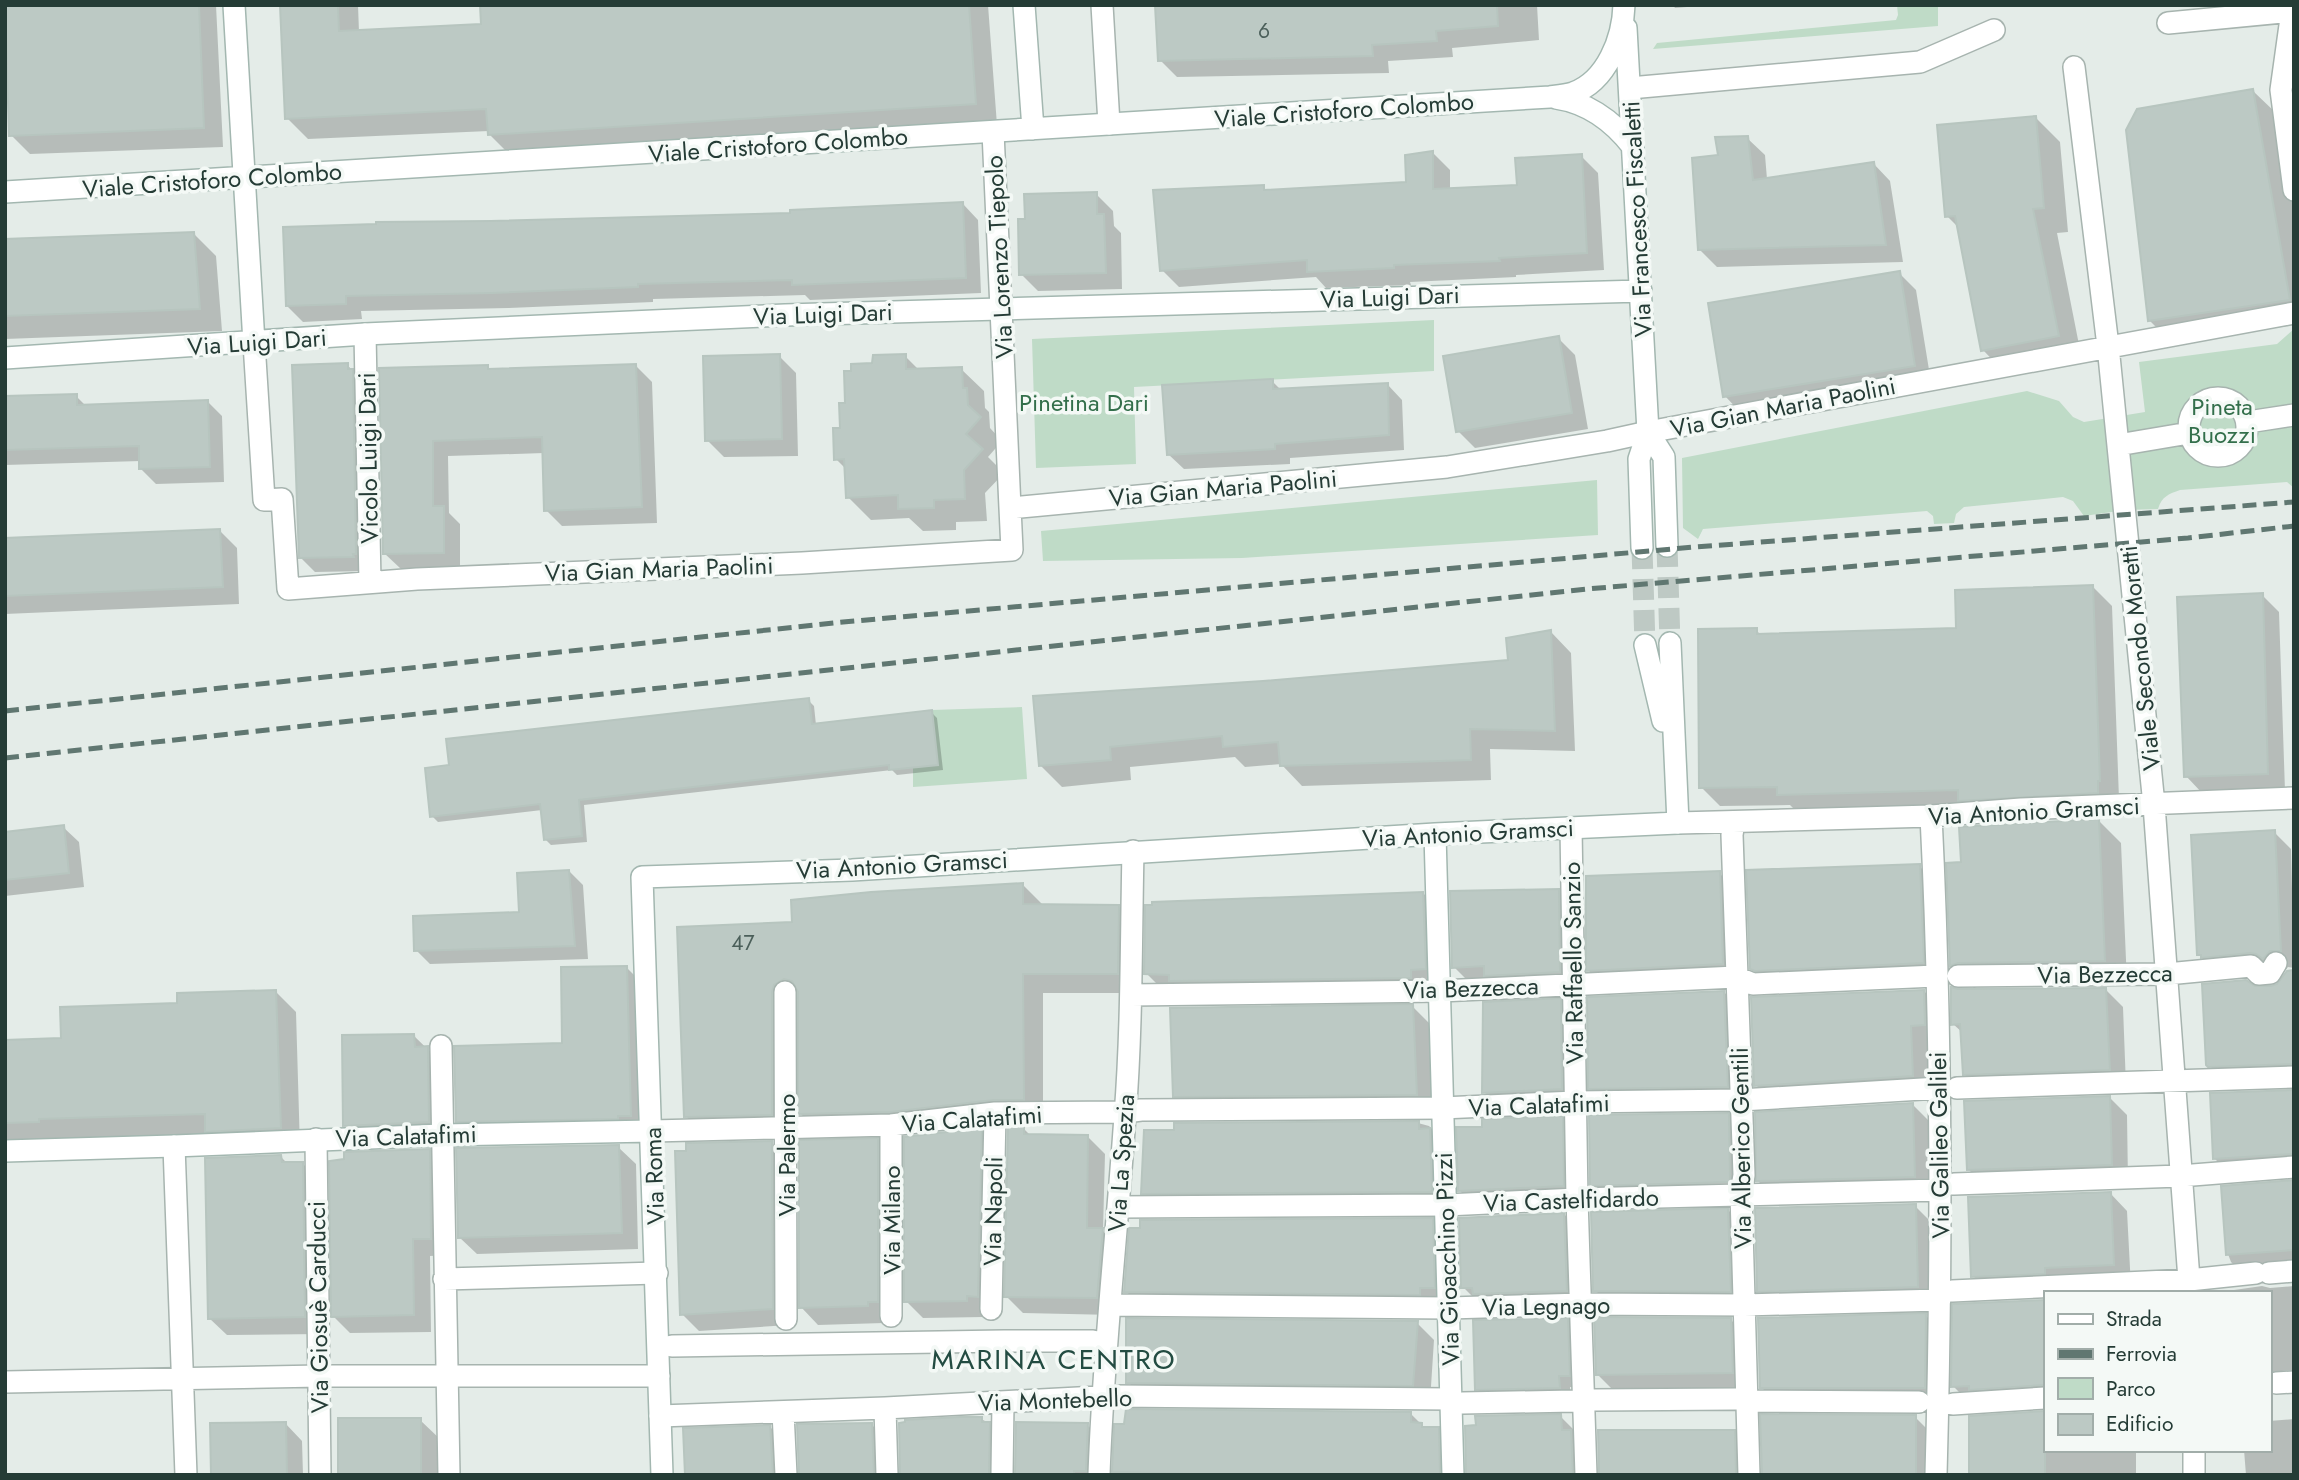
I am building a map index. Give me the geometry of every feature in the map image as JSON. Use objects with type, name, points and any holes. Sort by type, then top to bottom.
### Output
[{"type":"street","points":[[234,5],[264,500],[282,499],[288,589],[370,582]]},
{"type":"street","points":[[1024,5],[1033,129]]},
{"type":"street","points":[[1102,5],[1110,124]]},
{"type":"street","name":"Viale Cristoforo Colombo","points":[[5,192],[1550,97],[1574,93],[1595,78],[1612,56],[1622,31],[1624,5]]},
{"type":"street","name":"Via Francesco Fiscaletti","points":[[1624,5],[1648,432],[1639,459],[1642,548]]},
{"type":"street","points":[[2168,23],[2293,11],[2281,90],[2294,190]]},
{"type":"street","points":[[1630,88],[1920,62],[1994,30]]},
{"type":"street","name":"Viale Secondo Moretti","points":[[2074,66],[2108,346],[2154,805],[2190,1286]]},
{"type":"street","name":"Viale Cristoforo Colombo","points":[[1550,97],[1590,109],[1618,128],[1633,147]]},
{"type":"street","name":"Via Lorenzo Tiepolo","points":[[993,132],[1010,508]]},
{"type":"street","name":"Via Luigi Dari","points":[[5,358],[365,334],[785,315],[1641,291]]},
{"type":"street","name":"Via Gian Maria Paolini","points":[[370,582],[802,563],[1012,550],[1010,508],[1447,467],[1607,441],[2294,313]]},
{"type":"street","name":"Vicolo Luigi Dari","points":[[365,334],[370,582]]},
{"type":"street","points":[[2213,398],[2231,400],[2245,413],[2248,422],[2245,442],[2229,455],[2219,457],[2200,450],[2189,433],[2192,415],[2204,401],[2213,398]]},
{"type":"street","points":[[2248,422],[2294,415]]},
{"type":"street","name":"Via Francesco Fiscaletti","points":[[1648,432],[1664,457],[1667,546]]},
{"type":"street","points":[[2118,445],[2189,433]]},
{"type":"street","points":[[1670,643],[1678,823]]},
{"type":"street","points":[[1645,645],[1674,764]]},
{"type":"street","name":"Via Antonio Gramsci","points":[[642,877],[852,870],[1435,834],[1678,823],[1931,816],[2021,809],[2294,798]]},
{"type":"street","name":"Via Galileo Galilei","points":[[1931,816],[1936,976],[1948,1088],[1946,1296],[1936,1475]]},
{"type":"street","name":"Via Alberico Gentili","points":[[1734,822],[1732,835],[1744,1175],[1741,1194],[1749,1475]]},
{"type":"street","name":"Via Raffaello Sanzio","points":[[1571,828],[1577,1199],[1586,1475]]},
{"type":"street","name":"Via Gioacchino Pizzi","points":[[1435,834],[1449,1308],[1457,1401],[1453,1475]]},
{"type":"street","name":"Via La Spezia","points":[[1099,1475],[1102,1398],[1126,1112],[1133,851]]},
{"type":"street","name":"Via Roma","points":[[642,877],[662,1475]]},
{"type":"street","name":"Via Bezzecca","points":[[1958,976],[2167,974],[2251,966],[2259,974],[2270,973],[2285,963]]},
{"type":"street","name":"Via Bezzecca","points":[[1131,995],[1440,991],[1736,978],[1753,984],[1936,976]]},
{"type":"street","name":"Via Palermo","points":[[785,992],[786,1319]]},
{"type":"street","points":[[441,1046],[449,1475]]},
{"type":"street","name":"Via Calatafimi","points":[[5,1151],[442,1135],[891,1125],[995,1113],[1442,1108],[1575,1102],[1741,1100],[1948,1088],[2294,1077]]},
{"type":"street","name":"Via Napoli","points":[[991,1309],[995,1113]]},
{"type":"street","name":"Via Milano","points":[[891,1125],[891,1315]]},
{"type":"street","name":"Via Giosuè Carducci","points":[[317,1139],[320,1475]]},
{"type":"street","points":[[174,1146],[186,1475]]},
{"type":"street","name":"Via Castelfidardo","points":[[1118,1207],[1446,1205],[1947,1187],[2180,1176],[2294,1167]]},
{"type":"street","name":"Via Legnago","points":[[2068,1291],[2190,1286],[2263,1273],[2294,1271]]},
{"type":"street","points":[[444,1279],[657,1273]]},
{"type":"street","name":"Via Legnago","points":[[1111,1305],[1449,1308],[1582,1304],[1744,1305],[2044,1292]]},
{"type":"street","points":[[671,1346],[1093,1341]]},
{"type":"street","points":[[5,1382],[320,1376],[659,1376]]},
{"type":"street","name":"Via Montebello","points":[[660,1416],[1116,1396],[1457,1401],[1919,1402]]},
{"type":"street","points":[[1953,1404],[2044,1398]]},
{"type":"street","points":[[1002,1475],[1003,1402]]},
{"type":"street","points":[[886,1408],[887,1475]]},
{"type":"street","points":[[783,1412],[786,1467]]},
{"type":"street","points":[[2194,1452],[2194,1475]]},
{"type":"green space","points":[[1897,5],[1938,5],[1938,26],[1653,49],[1657,43],[1896,20]]},
{"type":"green space","name":"Pinetina Dari","points":[[1434,320],[1434,371],[1134,387],[1136,464],[1036,468],[1032,339]]},
{"type":"green space","name":"Pineta Buozzi","points":[[2294,329],[2294,488],[2287,482],[2180,490],[2164,498],[2158,509],[2125,510],[2084,516],[2073,501],[2063,497],[1964,507],[1956,514],[1954,523],[1934,524],[1933,516],[1927,511],[1703,529],[1698,539],[1683,528],[1682,458],[2027,391],[2059,401],[2073,417],[2084,422],[2145,412],[2139,362],[2277,344]]},
{"type":"green space","points":[[1597,480],[1598,535],[1242,558],[1043,561],[1041,531]]},
{"type":"green space","points":[[1022,707],[1027,779],[913,787],[913,768],[938,764],[932,710]]},
{"type":"building","points":[[5,5],[199,5],[204,128],[9,136]]},
{"type":"building","points":[[280,5],[338,5],[339,31],[481,24],[480,5],[969,5],[976,104],[488,135],[486,109],[285,119]]},
{"type":"building","points":[[1155,5],[1497,5],[1498,26],[1436,31],[1437,41],[1372,45],[1373,56],[1158,61]]},
{"type":"building","points":[[2253,89],[2290,300],[2148,321],[2126,130],[2137,109]]},
{"type":"building","points":[[2036,116],[2044,208],[2033,209],[2059,336],[1981,351],[1955,216],[1945,217],[1937,125]]},
{"type":"building","points":[[1748,136],[1753,180],[1874,162],[1886,245],[1698,250],[1692,158],[1718,155],[1715,137]]},
{"type":"building","points":[[1433,151],[1433,189],[1517,185],[1515,158],[1582,154],[1587,253],[1307,272],[1307,260],[1160,271],[1153,190],[1264,185],[1264,190],[1406,182],[1405,155]]},
{"type":"building","points":[[1097,192],[1097,214],[1104,214],[1106,273],[1019,275],[1018,219],[1025,219],[1024,194]]},
{"type":"building","points":[[963,202],[966,278],[792,285],[792,280],[638,284],[638,287],[492,293],[346,296],[346,304],[286,306],[283,227],[376,222],[790,213],[790,210]]},
{"type":"building","points":[[194,232],[200,309],[5,316],[5,239]]},
{"type":"building","points":[[1900,271],[1915,366],[1723,397],[1708,303]]},
{"type":"building","points":[[1559,336],[1572,413],[1456,432],[1443,356]]},
{"type":"building","points":[[780,354],[782,439],[705,441],[703,356]]},
{"type":"building","points":[[906,354],[906,369],[962,367],[963,388],[967,388],[968,405],[981,417],[966,434],[983,449],[964,470],[965,499],[934,500],[934,508],[898,509],[898,495],[846,498],[844,459],[834,460],[833,428],[840,428],[839,403],[845,403],[844,371],[851,371],[851,364],[872,363],[873,355]]},
{"type":"building","points":[[348,363],[348,369],[353,369],[356,554],[353,554],[354,557],[299,558],[292,365]]},
{"type":"building","points":[[636,364],[642,507],[544,511],[542,437],[433,441],[433,506],[444,506],[444,553],[383,554],[379,368],[488,365],[488,369]]},
{"type":"building","points":[[1273,379],[1273,389],[1388,383],[1389,435],[1275,444],[1275,449],[1167,455],[1162,385]]},
{"type":"building","points":[[77,394],[77,405],[208,400],[210,467],[139,469],[139,446],[5,450],[5,396]]},
{"type":"building","points":[[220,529],[223,587],[5,596],[5,538]]},
{"type":"building","points":[[2093,585],[2100,781],[2098,793],[1958,801],[1958,790],[1777,795],[1777,787],[1699,788],[1698,629],[1757,628],[1757,634],[1956,628],[1955,590]]},
{"type":"building","points":[[2263,593],[2268,774],[2184,777],[2177,597]]},
{"type":"building","points":[[1551,630],[1555,731],[1470,729],[1471,760],[1280,766],[1278,742],[1223,747],[1222,736],[1110,747],[1111,760],[1039,766],[1033,696],[1263,681],[1508,660],[1506,638]]},
{"type":"building","points":[[809,698],[812,724],[932,710],[938,765],[889,770],[889,765],[579,800],[582,836],[544,840],[540,804],[430,817],[425,768],[449,765],[446,739]]},
{"type":"building","points":[[2099,819],[2105,961],[1958,963],[1950,966],[1946,863],[1961,862],[1959,827]]},
{"type":"building","points":[[64,825],[69,873],[5,880],[5,832]]},
{"type":"building","points":[[2275,830],[2281,951],[2270,951],[2263,959],[2250,953],[2201,958],[2201,955],[2197,955],[2191,835]]},
{"type":"building","points":[[1920,864],[1924,963],[1755,971],[1750,969],[1746,870]]},
{"type":"building","points":[[569,870],[575,946],[414,951],[413,916],[519,912],[517,873]]},
{"type":"building","points":[[1720,871],[1723,964],[1586,971],[1586,876]]},
{"type":"building","points":[[1023,883],[1023,904],[1119,905],[1118,974],[1023,974],[1024,1100],[994,1100],[890,1112],[798,1114],[798,992],[792,981],[784,979],[774,985],[772,992],[772,1115],[684,1117],[677,927],[792,922],[791,900],[871,892]]},
{"type":"building","points":[[1559,889],[1560,972],[1484,976],[1484,966],[1452,968],[1450,891]]},
{"type":"building","points":[[1423,892],[1426,969],[1411,970],[1411,978],[1169,981],[1169,975],[1144,974],[1145,905],[1152,905],[1152,902]]},
{"type":"building","points":[[627,966],[631,1116],[618,1116],[618,1119],[456,1122],[454,1046],[562,1043],[561,967]]},
{"type":"building","points":[[2294,970],[2294,1064],[2208,1067],[2202,984],[2246,980],[2255,986],[2271,986],[2277,984],[2287,971]]},
{"type":"building","points":[[1951,987],[2106,988],[2110,1070],[1963,1075],[1960,1024],[1951,1025]]},
{"type":"building","points":[[276,990],[281,1128],[205,1132],[205,1114],[39,1119],[39,1122],[5,1123],[5,1040],[61,1038],[60,1007],[177,1003],[177,993]]},
{"type":"building","points":[[1924,990],[1925,1025],[1911,1026],[1913,1076],[1754,1086],[1751,997]]},
{"type":"building","points":[[1724,991],[1728,1087],[1588,1089],[1587,997]]},
{"type":"building","points":[[1561,998],[1562,1089],[1482,1093],[1483,1002]]},
{"type":"building","points":[[1413,1004],[1417,1095],[1173,1097],[1170,1008]]},
{"type":"building","points":[[414,1034],[415,1047],[428,1046],[429,1122],[343,1126],[342,1035]]},
{"type":"building","points":[[2294,1090],[2294,1154],[2213,1159],[2210,1093]]},
{"type":"building","points":[[2110,1096],[2112,1165],[1967,1170],[1964,1101]]},
{"type":"building","points":[[1913,1103],[1915,1177],[1756,1181],[1755,1112]]},
{"type":"building","points":[[1729,1113],[1730,1182],[1590,1186],[1589,1115]]},
{"type":"building","points":[[1563,1116],[1564,1186],[1458,1191],[1456,1127],[1482,1127],[1482,1119]]},
{"type":"building","points":[[1419,1121],[1419,1129],[1430,1128],[1432,1192],[1141,1194],[1144,1130],[1174,1130],[1174,1123]]},
{"type":"building","points":[[1008,1126],[1024,1126],[1024,1134],[1088,1135],[1087,1228],[1103,1228],[1097,1298],[1004,1297]]},
{"type":"building","points":[[982,1128],[978,1297],[967,1296],[967,1301],[904,1302],[904,1137]]},
{"type":"building","points":[[878,1138],[878,1302],[868,1302],[868,1306],[799,1308],[799,1140]]},
{"type":"building","points":[[772,1141],[773,1309],[680,1315],[675,1151],[686,1151],[686,1143]]},
{"type":"building","points":[[619,1145],[622,1233],[458,1238],[456,1148]]},
{"type":"building","points":[[430,1149],[431,1239],[413,1239],[414,1315],[331,1317],[329,1161],[344,1159],[344,1152]]},
{"type":"building","points":[[281,1155],[282,1162],[303,1162],[305,1317],[208,1319],[205,1158]]},
{"type":"building","points":[[2294,1180],[2294,1250],[2226,1255],[2221,1186]]},
{"type":"building","points":[[2111,1192],[2114,1265],[2045,1268],[2045,1274],[1971,1277],[1968,1197]]},
{"type":"building","points":[[1916,1204],[1918,1287],[1757,1292],[1755,1208]]},
{"type":"building","points":[[1728,1208],[1731,1292],[1593,1291],[1591,1212]]},
{"type":"building","points":[[1564,1213],[1567,1291],[1473,1294],[1472,1288],[1461,1288],[1459,1218]]},
{"type":"building","points":[[1433,1218],[1435,1288],[1420,1288],[1420,1295],[1124,1292],[1129,1228],[1140,1228],[1140,1220]]},
{"type":"building","points":[[2044,1300],[2044,1385],[1969,1390],[1969,1386],[1951,1387],[1952,1304]]},
{"type":"building","points":[[1926,1313],[1925,1388],[1760,1388],[1758,1318]]},
{"type":"building","points":[[1594,1317],[1731,1318],[1733,1373],[1596,1375]]},
{"type":"building","points":[[1126,1318],[1418,1321],[1413,1386],[1126,1383]]},
{"type":"building","points":[[1568,1318],[1570,1376],[1559,1376],[1560,1388],[1475,1390],[1473,1320]]},
{"type":"building","points":[[1126,1409],[1411,1412],[1411,1422],[1422,1423],[1422,1427],[1439,1427],[1440,1475],[1112,1472],[1114,1424],[1124,1424]]},
{"type":"building","points":[[2044,1411],[2045,1475],[1969,1475],[1969,1416]]},
{"type":"building","points":[[1561,1414],[1562,1430],[1571,1430],[1573,1475],[1466,1475],[1465,1426],[1476,1425],[1475,1416]]},
{"type":"building","points":[[1760,1414],[1916,1415],[1916,1475],[1762,1475]]},
{"type":"building","points":[[982,1417],[982,1422],[990,1422],[989,1475],[900,1475],[899,1423],[905,1420]]},
{"type":"building","points":[[338,1418],[421,1418],[421,1475],[338,1475]]},
{"type":"building","points":[[286,1422],[287,1475],[211,1475],[210,1423]]},
{"type":"building","points":[[1016,1422],[1088,1423],[1086,1471],[1074,1471],[1074,1475],[1015,1475]]},
{"type":"building","points":[[872,1423],[874,1475],[799,1475],[797,1424]]},
{"type":"building","points":[[770,1425],[773,1475],[685,1475],[683,1428]]},
{"type":"building","points":[[1598,1430],[1735,1430],[1736,1475],[1599,1475]]},
{"type":"tunnel","points":[[1667,546],[1670,643]]},
{"type":"tunnel","points":[[1642,548],[1645,645]]},
{"type":"railway","points":[[5,711],[843,622],[1695,547],[2294,502]]},
{"type":"railway","points":[[5,758],[1587,589],[2188,538],[2294,526]]},
{"type":"district","name":"MARINA CENTRO","points":[[1054,1359]]}]
